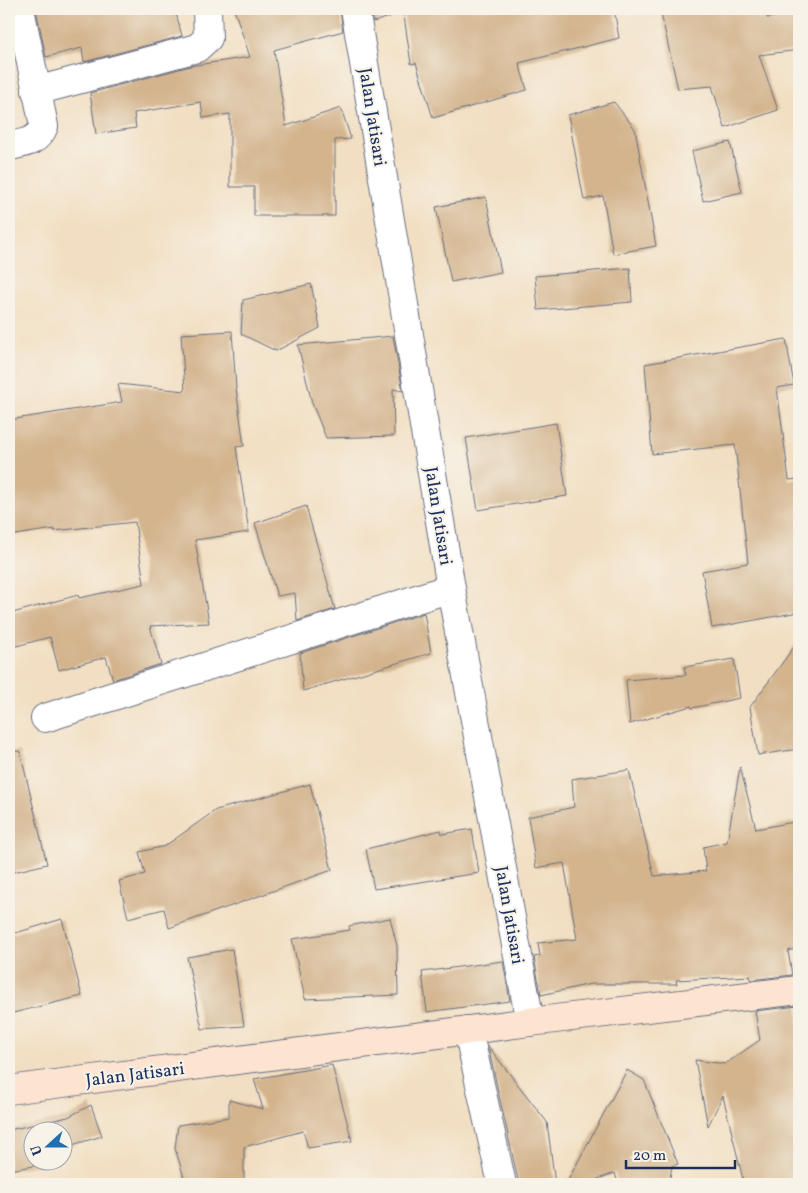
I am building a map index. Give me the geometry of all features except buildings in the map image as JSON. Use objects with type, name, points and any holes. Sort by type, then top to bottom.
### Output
[{"type":"street","points":[[9,146],[30,142],[41,134],[44,126],[20,9]]},
{"type":"street","points":[[36,91],[197,48],[208,38],[208,9]]},
{"type":"street","name":"Jalan Jatisari","points":[[355,9],[451,588],[530,1022]]},
{"type":"street","points":[[45,718],[451,588]]},
{"type":"street","name":"Jalan Jatisari","points":[[9,1090],[530,1022],[799,990]]},
{"type":"street","points":[[468,1030],[502,1184]]}]
